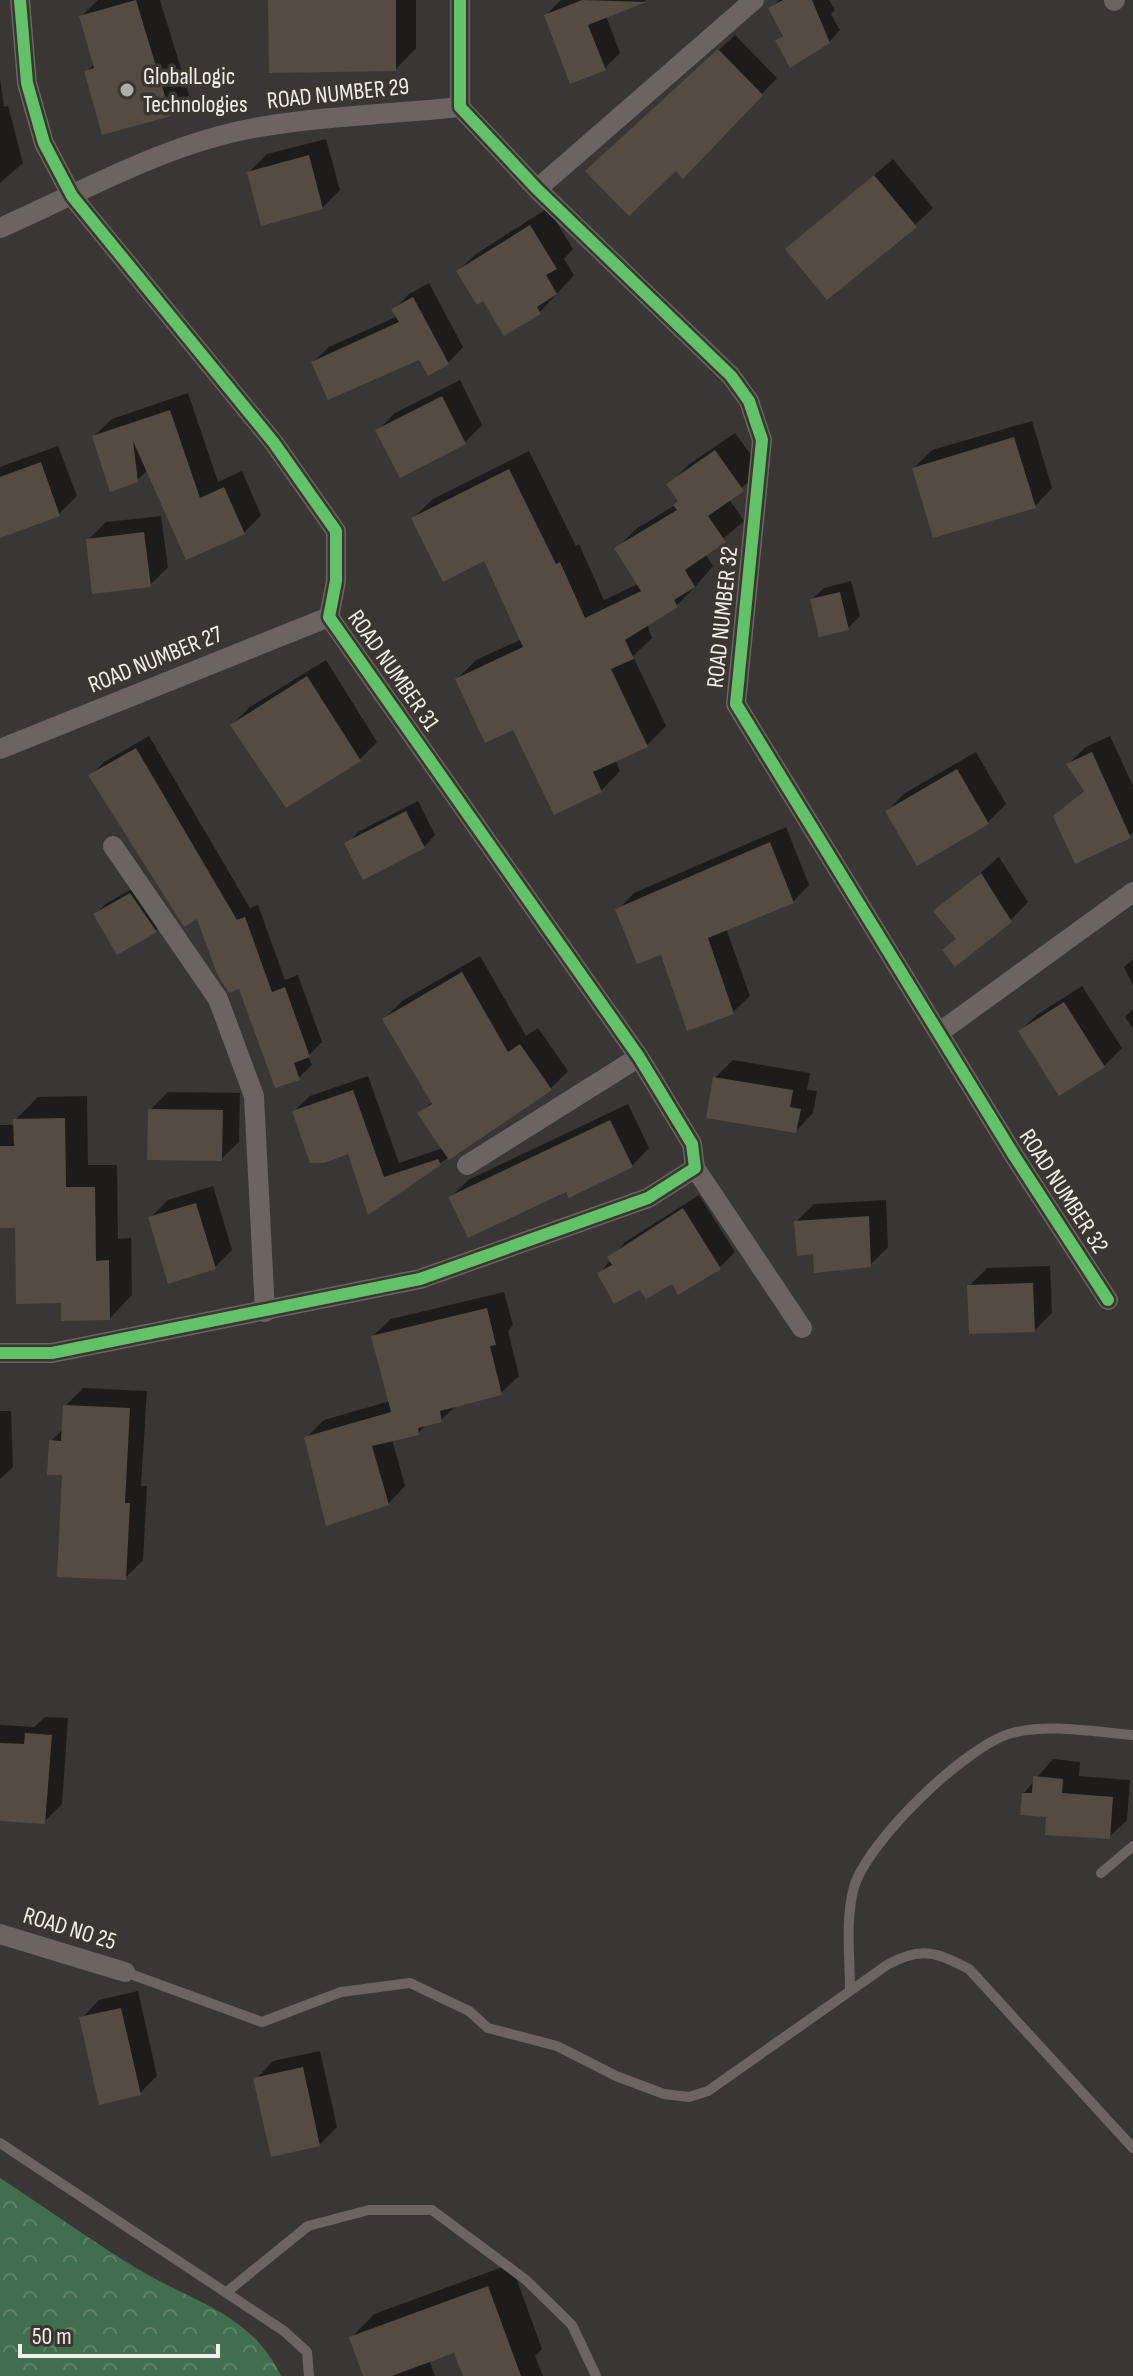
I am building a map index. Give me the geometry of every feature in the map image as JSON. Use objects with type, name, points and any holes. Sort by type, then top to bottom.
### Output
[{"type":"street","name":"ROAD NUMBER 31","points":[[20,0],[27,83],[44,143],[72,196],[274,443],[336,531],[336,581],[329,617],[639,1057],[692,1144],[695,1168]]},
{"type":"street","points":[[460,0],[460,107]]},
{"type":"street","points":[[537,189],[754,0]]},
{"type":"street","name":"ROAD NUMBER 29","points":[[0,228],[200,143],[254,128],[460,107]]},
{"type":"street","name":"ROAD NUMBER 32","points":[[460,107],[537,189],[731,376],[749,401],[762,440],[736,704],[1015,1157],[1108,1300]]},
{"type":"street","name":"ROAD NUMBER 27","points":[[0,749],[329,617]]},
{"type":"street","points":[[113,846],[218,999],[254,1096],[265,1312]]},
{"type":"street","points":[[940,1032],[1133,892]]},
{"type":"street","points":[[467,1165],[639,1057]]},
{"type":"street","points":[[0,1353],[52,1353],[420,1279],[648,1198],[695,1168],[802,1328]]},
{"type":"street","name":"ROAD NO 25","points":[[0,1934],[125,1972]]},
{"type":"lane","points":[[850,1990],[850,1910],[865,1861],[950,1767],[978,1748],[1011,1733],[1042,1729],[1133,1735]]},
{"type":"lane","points":[[1101,1873],[1133,1846]]},
{"type":"lane","points":[[125,1972],[262,2022],[341,1992],[410,1983],[469,2011],[488,2028],[557,2046],[616,2076],[664,2094],[689,2097],[708,2091],[850,1990],[908,1953],[938,1954],[969,1969],[1133,2148]]},
{"type":"lane","points":[[0,2143],[56,2183],[228,2291],[307,2352],[309,2376]]},
{"type":"lane","points":[[228,2291],[308,2226],[369,2210],[432,2210],[526,2280],[572,2325],[596,2376]]},
{"type":"green space","points":[[0,2178],[125,2261],[222,2313],[255,2339],[281,2376],[0,2376]]},
{"type":"building","points":[[136,0],[171,116],[102,135],[84,71],[94,68],[79,16]]},
{"type":"building","points":[[268,0],[396,0],[396,71],[269,73]]},
{"type":"building","points":[[582,0],[646,2],[588,25],[606,70],[570,84],[544,15]]},
{"type":"building","points":[[783,0],[812,0],[830,43],[790,68],[775,40],[783,36],[768,8]]},
{"type":"building","points":[[718,49],[763,95],[683,179],[676,171],[629,216],[585,171]]},
{"type":"building","points":[[309,155],[323,209],[261,226],[247,172]]},
{"type":"building","points":[[874,175],[917,227],[827,300],[785,249]]},
{"type":"building","points":[[530,225],[557,269],[546,275],[557,294],[537,307],[541,314],[504,336],[483,301],[477,305],[456,271]]},
{"type":"building","points":[[413,297],[449,364],[428,376],[419,360],[328,400],[311,362],[399,322],[391,309]]},
{"type":"building","points":[[442,396],[466,444],[400,478],[375,430]]},
{"type":"building","points":[[170,410],[200,498],[224,487],[245,534],[186,560],[133,441],[138,482],[110,492],[92,436]]},
{"type":"building","points":[[1014,437],[1036,508],[933,538],[912,468]]},
{"type":"building","points":[[715,450],[744,491],[708,516],[726,542],[685,570],[695,587],[674,600],[678,607],[625,640],[634,659],[611,669],[648,747],[593,772],[602,792],[554,815],[513,730],[485,743],[455,679],[523,647],[484,561],[443,582],[411,518],[509,469],[556,564],[560,562],[585,618],[641,591],[614,548],[677,510],[673,505],[678,501],[666,484]]},
{"type":"building","points":[[41,462],[60,516],[0,538],[0,477]]},
{"type":"building","points":[[144,532],[151,587],[92,594],[86,539]]},
{"type":"building","points":[[840,592],[849,630],[819,637],[810,599]]},
{"type":"building","points":[[307,676],[361,761],[286,808],[230,725]]},
{"type":"building","points":[[136,748],[237,920],[245,917],[272,992],[285,987],[310,1057],[294,1063],[300,1080],[275,1088],[239,989],[229,993],[217,974],[197,919],[184,927],[88,775]]},
{"type":"building","points":[[1092,752],[1131,838],[1075,864],[1053,816],[1084,791],[1066,764]]},
{"type":"building","points":[[957,769],[989,824],[917,866],[885,811]]},
{"type":"building","points":[[406,811],[425,848],[363,880],[344,843]]},
{"type":"building","points":[[770,842],[794,903],[708,938],[734,1014],[687,1031],[661,955],[637,964],[615,909]]},
{"type":"building","points":[[981,873],[1012,922],[955,967],[942,950],[956,939],[933,911]]},
{"type":"building","points":[[130,893],[157,932],[117,955],[93,914]]},
{"type":"building","points":[[462,972],[508,1052],[520,1044],[552,1090],[449,1160],[417,1113],[432,1104],[382,1019]]},
{"type":"building","points":[[1064,1002],[1105,1067],[1059,1096],[1018,1031]]},
{"type":"building","points":[[713,1077],[793,1090],[790,1107],[801,1109],[796,1133],[706,1118]]},
{"type":"building","points":[[353,1090],[384,1177],[438,1159],[441,1165],[368,1215],[348,1154],[324,1163],[310,1163],[292,1111]]},
{"type":"building","points":[[148,1109],[223,1110],[222,1161],[147,1160]]},
{"type":"building","points":[[65,1118],[66,1187],[95,1187],[96,1261],[109,1260],[110,1320],[61,1321],[61,1303],[16,1304],[15,1228],[0,1228],[0,1146],[14,1146],[13,1119]]},
{"type":"building","points":[[610,1120],[633,1167],[569,1198],[566,1192],[468,1238],[448,1197]]},
{"type":"building","points":[[196,1203],[216,1269],[168,1284],[148,1217]]},
{"type":"building","points":[[683,1208],[721,1269],[678,1295],[672,1284],[646,1299],[640,1290],[614,1304],[597,1273],[612,1265],[607,1257]]},
{"type":"building","points":[[869,1216],[871,1267],[814,1273],[813,1254],[797,1256],[794,1221]]},
{"type":"building","points":[[1033,1283],[1035,1332],[969,1334],[967,1285]]},
{"type":"building","points":[[487,1308],[496,1345],[490,1346],[502,1395],[440,1411],[442,1422],[418,1428],[419,1435],[372,1446],[389,1505],[326,1526],[304,1437],[391,1412],[371,1336]]},
{"type":"building","points":[[63,1405],[130,1408],[125,1503],[130,1503],[126,1580],[57,1577],[62,1475],[47,1475],[49,1440],[61,1441]]},
{"type":"building","points":[[25,1733],[52,1735],[45,1824],[0,1821],[0,1743],[24,1744]]},
{"type":"building","points":[[1033,1776],[1063,1779],[1062,1793],[1113,1797],[1110,1839],[1045,1835],[1046,1817],[1020,1815],[1022,1793],[1032,1793]]},
{"type":"building","points":[[121,2008],[141,2095],[99,2105],[79,2017]]},
{"type":"building","points":[[303,2067],[320,2146],[271,2157],[253,2078]]},
{"type":"building","points":[[488,2286],[521,2376],[463,2376],[454,2353],[392,2376],[363,2376],[349,2337]]},
{"type":"cycle path","points":[[0,1353],[52,1353],[420,1279],[648,1198],[695,1168],[692,1144],[639,1057],[329,617],[336,581],[336,531],[274,443],[72,196],[44,143],[27,83],[20,0]]},
{"type":"cycle path","points":[[460,0],[460,107],[537,189],[731,376],[749,401],[762,440],[736,704],[1015,1157],[1108,1300]]},
{"type":"place","name":"GlobalLogic Technologies","points":[[127,90]]}]
